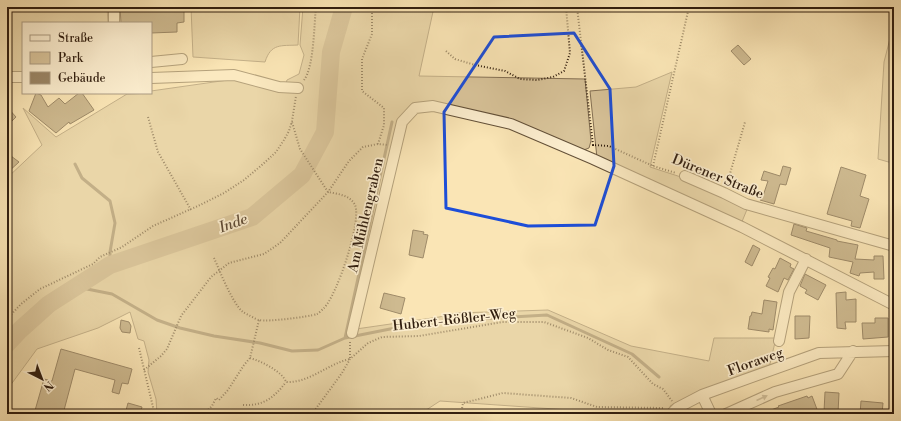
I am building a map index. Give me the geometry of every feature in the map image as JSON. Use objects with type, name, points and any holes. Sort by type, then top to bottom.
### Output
[{"type":"street","points":[[114,7],[114,22]]},
{"type":"street","points":[[152,62],[182,59]]},
{"type":"street","points":[[152,78],[234,75],[279,87],[298,88]]},
{"type":"street","points":[[7,77],[22,77]]},
{"type":"street","name":"Am Mühlengraben","points":[[351,337],[402,122],[415,108],[433,106],[511,124],[593,159]]},
{"type":"street","points":[[593,159],[742,227],[894,305]]},
{"type":"street","name":"Dürener Straße","points":[[685,176],[746,204],[894,246]]},
{"type":"street","points":[[779,341],[789,292],[806,260]]},
{"type":"street","points":[[726,414],[775,392],[838,374],[853,351]]},
{"type":"street","name":"Floraweg","points":[[674,411],[702,395],[819,353],[894,351]]},
{"type":"street","points":[[702,395],[711,414]]},
{"type":"path","points":[[7,320],[21,304],[40,289],[93,264],[100,258],[122,247],[153,226],[191,210],[224,193],[263,164],[276,152],[289,132],[298,88],[306,78],[310,65],[316,7]]},
{"type":"path","points":[[372,7],[372,34],[362,59],[362,91],[384,108],[384,125],[378,144]]},
{"type":"path","points":[[446,51],[455,60],[505,71],[520,79],[537,80],[553,77],[564,71],[570,54],[566,7]]},
{"type":"path","points":[[577,7],[593,146],[593,159]]},
{"type":"path","points":[[653,166],[689,7]]},
{"type":"path","points":[[148,117],[158,152],[191,210]]},
{"type":"path","points":[[214,258],[235,301],[242,311],[259,320],[296,318],[317,314],[325,307],[342,275],[357,212],[350,198],[342,194],[328,192],[300,149],[292,121]]},
{"type":"path","points":[[724,193],[745,122]]},
{"type":"path","points":[[144,370],[167,349],[178,322],[192,300],[211,277],[229,263],[264,254],[280,243],[328,192],[349,161],[363,147],[382,144]]},
{"type":"path","name":"Dürener Straße","points":[[593,146],[609,146],[653,166],[685,176]]},
{"type":"path","points":[[204,414],[212,406],[216,398],[219,400],[228,390],[250,358],[259,320]]},
{"type":"path","name":"Hubert-Rößler-Weg","points":[[312,414],[342,374],[350,359],[368,343],[382,336],[419,336],[502,322],[544,322],[588,338],[608,350],[628,357],[653,384],[662,389],[674,411]]},
{"type":"path","points":[[286,382],[296,382],[337,362],[350,359],[351,337]]},
{"type":"path","points":[[139,348],[154,414]]},
{"type":"path","points":[[250,358],[259,360],[284,376],[286,382]]},
{"type":"path","points":[[243,405],[255,404],[271,398],[279,392],[286,382]]},
{"type":"path","points":[[461,414],[463,403],[503,393],[571,398],[597,407],[674,411]]},
{"type":"highlighted area","points":[[574,33],[610,89],[614,166],[595,225],[528,226],[446,208],[444,112],[494,37]]},
{"type":"green space","points":[[7,7],[107,7],[108,22],[22,22],[22,74],[7,74]]},
{"type":"green space","points":[[191,7],[300,7],[298,45],[277,47],[270,51],[265,62],[193,57]]},
{"type":"green space","points":[[303,7],[434,7],[419,76],[585,79],[591,141],[589,148],[581,151],[432,104],[400,121],[356,329],[457,313],[548,310],[631,346],[709,361],[714,338],[776,338],[769,368],[702,390],[670,406],[672,414],[598,414],[598,412],[440,401],[420,414],[157,414],[156,399],[148,372],[149,360],[144,341],[138,339],[130,312],[98,328],[37,349],[7,390],[7,178],[42,145],[23,108],[56,137],[127,94],[152,94],[152,91],[235,79],[283,91],[287,80],[299,74],[304,55],[300,45]]},
{"type":"green space","points":[[894,23],[894,134],[892,163],[878,159],[884,62]]},
{"type":"green space","points":[[672,72],[650,167],[684,178],[748,207],[741,224],[597,158],[590,91],[636,87]]},
{"type":"building","points":[[120,7],[184,7],[184,22],[177,23],[177,32],[152,33],[152,22],[121,22]]},
{"type":"building","points":[[738,45],[751,59],[744,65],[731,51]]},
{"type":"building","points":[[36,94],[41,95],[48,107],[59,98],[65,104],[78,94],[83,94],[94,110],[70,124],[69,122],[56,133],[29,111]]},
{"type":"building","points":[[7,107],[16,117],[7,126]]},
{"type":"building","points":[[7,153],[19,162],[7,173]]},
{"type":"building","points":[[783,166],[791,168],[786,185],[780,184],[774,204],[760,200],[768,181],[761,180],[764,171],[780,176]]},
{"type":"building","points":[[841,167],[866,175],[860,196],[869,199],[860,228],[851,226],[852,221],[827,214]]},
{"type":"building","points":[[794,224],[807,228],[806,231],[837,241],[858,245],[855,259],[874,260],[874,256],[883,256],[884,279],[874,279],[874,272],[860,273],[859,276],[850,273],[853,262],[829,257],[830,248],[791,235]]},
{"type":"building","points":[[413,230],[424,232],[423,234],[428,235],[423,258],[409,255]]},
{"type":"building","points":[[753,245],[760,249],[752,266],[745,262]]},
{"type":"building","points":[[780,258],[791,264],[790,267],[794,269],[788,280],[784,278],[778,292],[766,286],[770,278],[768,277],[773,268],[775,269]]},
{"type":"building","points":[[805,274],[826,285],[818,300],[805,293],[807,290],[800,286]]},
{"type":"building","points":[[846,292],[846,300],[856,299],[856,322],[845,322],[846,329],[837,328],[836,293]]},
{"type":"building","points":[[384,293],[405,298],[401,314],[380,308]]},
{"type":"building","points":[[764,300],[777,302],[773,330],[769,329],[769,332],[748,329],[752,312],[762,314]]},
{"type":"building","points":[[795,316],[810,316],[809,338],[795,339]]},
{"type":"building","points":[[875,318],[888,318],[888,337],[863,339],[862,323],[875,323]]},
{"type":"building","points":[[121,320],[129,322],[131,326],[130,333],[122,332],[120,328]]},
{"type":"building","points":[[61,349],[132,369],[128,384],[122,383],[119,394],[112,392],[115,380],[75,369],[63,414],[34,414],[44,379],[52,381]]},
{"type":"building","points":[[825,392],[839,393],[838,413],[824,412]]},
{"type":"building","points":[[807,396],[808,398],[812,396],[818,412],[813,412],[813,414],[763,414],[779,407],[778,406]]},
{"type":"building","points":[[861,401],[883,403],[882,414],[860,414]]},
{"type":"building","points":[[128,403],[142,407],[140,414],[125,414]]},
{"type":"waterway","name":"Inde","points":[[7,344],[49,304],[110,265],[252,217],[302,175],[325,132],[331,52],[344,7]]},
{"type":"waterway","points":[[77,287],[112,294],[157,320],[180,328],[214,336],[260,343],[292,351],[318,350],[345,338],[392,122]]},
{"type":"waterway","points":[[75,164],[82,178],[110,201],[115,223],[110,252],[110,265]]},
{"type":"waterway","points":[[345,338],[390,329],[460,320],[547,315],[632,354],[659,377]]}]
